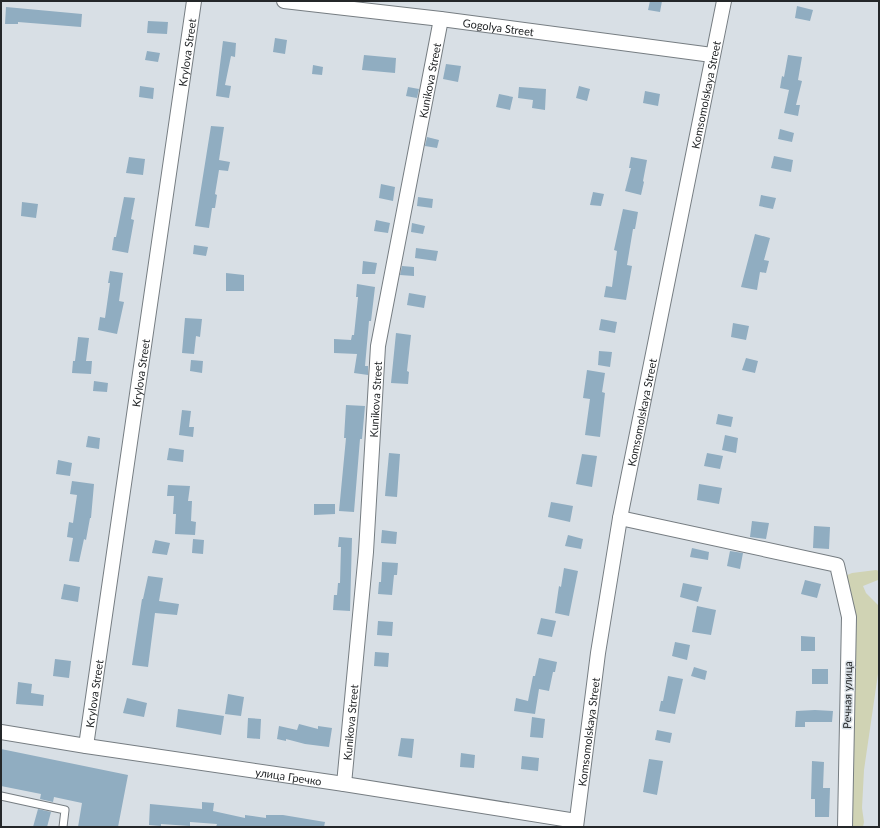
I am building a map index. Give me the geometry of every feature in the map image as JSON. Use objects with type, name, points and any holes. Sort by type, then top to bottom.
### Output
[{"type":"street","name":"Krylova Street","points":[[86,746],[194,1]]},
{"type":"street","name":"Gogolya Street","points":[[284,1],[441,19],[712,55]]},
{"type":"street","name":"Komsomolskaya Street","points":[[576,824],[598,653],[620,518],[724,1]]},
{"type":"street","name":"Kunikova Street","points":[[344,784],[366,552],[378,346],[441,19]]},
{"type":"street","name":"Речная улица","points":[[620,518],[837,565],[849,616],[845,827]]},
{"type":"street","name":"улица Гречко","points":[[1,732],[344,784],[576,824]]},
{"type":"lane","points":[[1,796],[65,810],[62,827]]},
{"type":"green space","points":[[876,570],[879,571],[878,580],[863,586],[866,593],[879,606],[879,667],[864,770],[862,808],[864,822],[863,827],[850,827],[845,576],[852,573]]},
{"type":"building","points":[[650,1],[662,1],[660,12],[648,10]]},
{"type":"building","points":[[797,6],[813,10],[810,21],[795,18]]},
{"type":"building","points":[[6,7],[82,14],[81,27],[18,22],[18,24],[5,24]]},
{"type":"building","points":[[148,21],[168,22],[167,34],[147,33]]},
{"type":"building","points":[[275,38],[287,40],[285,54],[273,52]]},
{"type":"building","points":[[223,41],[236,43],[235,57],[231,56],[225,85],[231,86],[229,98],[216,96]]},
{"type":"building","points":[[147,51],[160,53],[158,62],[145,60]]},
{"type":"building","points":[[364,55],[396,58],[395,73],[362,70]]},
{"type":"building","points":[[788,55],[802,57],[798,80],[802,81],[796,105],[800,105],[798,116],[784,113],[789,90],[780,88],[782,76],[784,77]]},
{"type":"building","points":[[446,64],[461,66],[458,82],[443,79]]},
{"type":"building","points":[[313,65],[323,67],[322,75],[312,74]]},
{"type":"building","points":[[140,86],[154,88],[153,99],[139,97]]},
{"type":"building","points":[[579,86],[590,89],[587,101],[576,98]]},
{"type":"building","points":[[408,87],[419,89],[417,98],[406,96]]},
{"type":"building","points":[[519,87],[546,89],[545,110],[532,108],[533,100],[518,98]]},
{"type":"building","points":[[645,91],[660,94],[658,106],[643,103]]},
{"type":"building","points":[[499,94],[513,97],[510,110],[496,107]]},
{"type":"building","points":[[211,126],[224,127],[219,160],[230,162],[228,171],[219,170],[215,194],[217,195],[215,208],[212,208],[209,228],[195,226]]},
{"type":"building","points":[[780,129],[794,133],[792,142],[778,139]]},
{"type":"building","points":[[427,137],[439,140],[437,148],[425,146]]},
{"type":"building","points":[[774,156],[793,160],[791,172],[771,168]]},
{"type":"building","points":[[129,157],[145,159],[143,175],[126,173]]},
{"type":"building","points":[[631,157],[647,160],[641,195],[625,191],[631,168],[629,168]]},
{"type":"building","points":[[381,184],[395,187],[393,201],[379,198]]},
{"type":"building","points":[[593,192],[604,194],[601,206],[590,205]]},
{"type":"building","points":[[761,195],[776,198],[773,209],[759,206]]},
{"type":"building","points":[[124,197],[135,198],[131,219],[134,220],[128,253],[112,250]]},
{"type":"building","points":[[418,197],[433,199],[432,208],[417,206]]},
{"type":"building","points":[[22,202],[38,204],[36,218],[21,216]]},
{"type":"building","points":[[623,209],[638,212],[635,229],[633,229],[627,265],[632,266],[626,300],[604,297],[606,286],[612,287],[617,251],[614,250]]},
{"type":"building","points":[[376,220],[390,223],[388,233],[374,231]]},
{"type":"building","points":[[412,223],[425,226],[423,234],[411,232]]},
{"type":"building","points":[[755,234],[770,238],[764,260],[769,261],[766,273],[760,272],[757,290],[741,287]]},
{"type":"building","points":[[194,245],[208,247],[206,256],[193,254]]},
{"type":"building","points":[[416,248],[438,251],[436,261],[415,258]]},
{"type":"building","points":[[363,261],[377,263],[375,274],[362,274]]},
{"type":"building","points":[[402,266],[414,267],[414,276],[400,275]]},
{"type":"building","points":[[110,271],[123,273],[119,301],[124,302],[117,334],[98,330],[100,317],[105,318],[110,283],[108,283]]},
{"type":"building","points":[[226,273],[244,275],[244,291],[226,291]]},
{"type":"building","points":[[357,284],[375,287],[371,321],[369,321],[365,366],[368,366],[368,375],[354,373],[357,354],[334,353],[334,339],[351,340],[352,335],[354,335],[358,297],[356,297]]},
{"type":"building","points":[[409,293],[426,296],[424,308],[407,305]]},
{"type":"building","points":[[185,318],[202,319],[200,337],[196,336],[194,354],[182,353]]},
{"type":"building","points":[[601,319],[617,322],[615,333],[599,330]]},
{"type":"building","points":[[733,323],[749,326],[746,340],[731,337]]},
{"type":"building","points":[[396,333],[411,335],[407,371],[409,372],[408,384],[391,383]]},
{"type":"building","points":[[78,337],[89,338],[86,361],[92,361],[91,374],[72,373]]},
{"type":"building","points":[[599,351],[612,352],[610,367],[598,365]]},
{"type":"building","points":[[746,358],[758,361],[755,373],[742,370]]},
{"type":"building","points":[[191,360],[203,361],[202,373],[190,371]]},
{"type":"building","points":[[587,370],[605,373],[602,392],[605,393],[600,437],[585,435],[590,399],[583,398]]},
{"type":"building","points":[[94,381],[108,383],[107,392],[93,391]]},
{"type":"building","points":[[346,405],[365,406],[362,439],[360,439],[354,512],[339,511],[346,438],[344,438]]},
{"type":"building","points":[[182,410],[191,411],[189,427],[194,427],[193,437],[179,435]]},
{"type":"building","points":[[718,414],[733,417],[731,427],[716,424]]},
{"type":"building","points":[[725,435],[738,438],[736,453],[722,450]]},
{"type":"building","points":[[88,436],[100,438],[99,449],[86,447]]},
{"type":"building","points":[[169,448],[184,450],[183,462],[167,460]]},
{"type":"building","points":[[389,453],[400,454],[397,497],[385,496]]},
{"type":"building","points":[[707,453],[723,456],[720,469],[704,466]]},
{"type":"building","points":[[582,454],[597,456],[592,487],[576,484]]},
{"type":"building","points":[[58,460],[72,463],[70,476],[56,474]]},
{"type":"building","points":[[72,481],[94,484],[91,518],[86,540],[84,539],[79,562],[69,561],[73,538],[67,537],[69,522],[73,523],[77,495],[70,494]]},
{"type":"building","points":[[699,484],[722,488],[719,504],[697,500]]},
{"type":"building","points":[[168,485],[190,486],[188,501],[192,501],[191,521],[196,522],[195,535],[175,534],[176,514],[173,514],[174,496],[167,496]]},
{"type":"building","points":[[551,502],[573,506],[570,522],[548,517]]},
{"type":"building","points":[[314,504],[335,504],[335,514],[314,515]]},
{"type":"building","points":[[752,521],[769,523],[766,539],[750,537]]},
{"type":"building","points":[[814,526],[830,527],[829,549],[813,548]]},
{"type":"building","points":[[382,530],[397,532],[396,544],[381,543]]},
{"type":"building","points":[[568,535],[583,539],[581,549],[565,546]]},
{"type":"building","points":[[339,537],[352,538],[350,611],[333,610],[334,595],[337,595],[338,583],[340,583],[341,547],[338,547]]},
{"type":"building","points":[[193,539],[204,540],[203,554],[192,553]]},
{"type":"building","points":[[155,540],[170,543],[167,555],[152,553]]},
{"type":"building","points":[[692,548],[709,552],[708,560],[690,557]]},
{"type":"building","points":[[730,551],[743,553],[740,569],[727,566]]},
{"type":"building","points":[[382,562],[398,563],[397,575],[394,575],[392,595],[378,594],[379,582],[381,582]]},
{"type":"building","points":[[564,568],[578,571],[569,616],[555,613],[559,586],[561,587]]},
{"type":"building","points":[[148,576],[163,578],[159,601],[179,604],[177,615],[155,613],[148,667],[132,665],[142,599]]},
{"type":"building","points":[[805,580],[821,584],[817,598],[801,594]]},
{"type":"building","points":[[683,583],[702,587],[698,602],[680,597]]},
{"type":"building","points":[[64,584],[80,587],[78,602],[61,599]]},
{"type":"building","points":[[697,606],[716,610],[711,635],[692,632]]},
{"type":"building","points":[[541,618],[556,621],[552,637],[537,634]]},
{"type":"building","points":[[378,621],[393,622],[392,636],[377,635]]},
{"type":"building","points":[[801,636],[815,637],[815,651],[801,651]]},
{"type":"building","points":[[675,642],[690,645],[687,660],[672,656]]},
{"type":"building","points":[[375,652],[389,653],[388,667],[374,666]]},
{"type":"building","points":[[539,658],[557,662],[549,691],[539,689],[535,714],[514,711],[516,698],[528,701],[533,676],[535,676]]},
{"type":"building","points":[[55,659],[71,661],[69,678],[53,676]]},
{"type":"building","points":[[694,667],[707,671],[705,680],[691,676]]},
{"type":"building","points":[[812,669],[828,669],[828,684],[812,684]]},
{"type":"building","points":[[668,676],[683,679],[675,714],[659,711],[661,701],[663,701]]},
{"type":"building","points":[[18,682],[32,684],[31,693],[44,695],[43,706],[16,704]]},
{"type":"building","points":[[228,694],[244,697],[241,716],[225,714]]},
{"type":"building","points":[[127,698],[147,703],[144,717],[123,713]]},
{"type":"building","points":[[178,709],[224,716],[221,735],[176,727]]},
{"type":"building","points":[[796,711],[833,711],[832,722],[805,722],[805,727],[795,727]]},
{"type":"building","points":[[532,717],[545,719],[543,738],[530,737]]},
{"type":"building","points":[[248,718],[261,719],[260,739],[247,738]]},
{"type":"building","points":[[299,724],[318,729],[318,726],[332,728],[329,747],[305,744],[286,739],[286,741],[277,739],[279,726],[297,730]]},
{"type":"building","points":[[657,730],[672,733],[670,743],[655,740]]},
{"type":"building","points":[[401,738],[414,739],[412,758],[398,756]]},
{"type":"building","points":[[1,749],[128,775],[118,827],[78,827],[82,803],[54,797],[53,802],[40,799],[41,794],[1,786]]},
{"type":"building","points":[[461,753],[475,755],[474,768],[460,767]]},
{"type":"building","points":[[522,756],[539,758],[538,771],[521,769]]},
{"type":"building","points":[[649,759],[663,761],[657,795],[643,792]]},
{"type":"building","points":[[812,761],[824,762],[823,788],[830,788],[829,817],[815,817],[815,799],[811,799]]},
{"type":"building","points":[[202,802],[214,803],[213,811],[245,818],[245,815],[266,818],[266,815],[283,815],[325,822],[324,827],[216,827],[217,824],[190,822],[190,826],[161,824],[161,826],[149,825],[150,804],[202,809]]},
{"type":"building","points":[[38,809],[51,812],[47,827],[33,827]]}]
